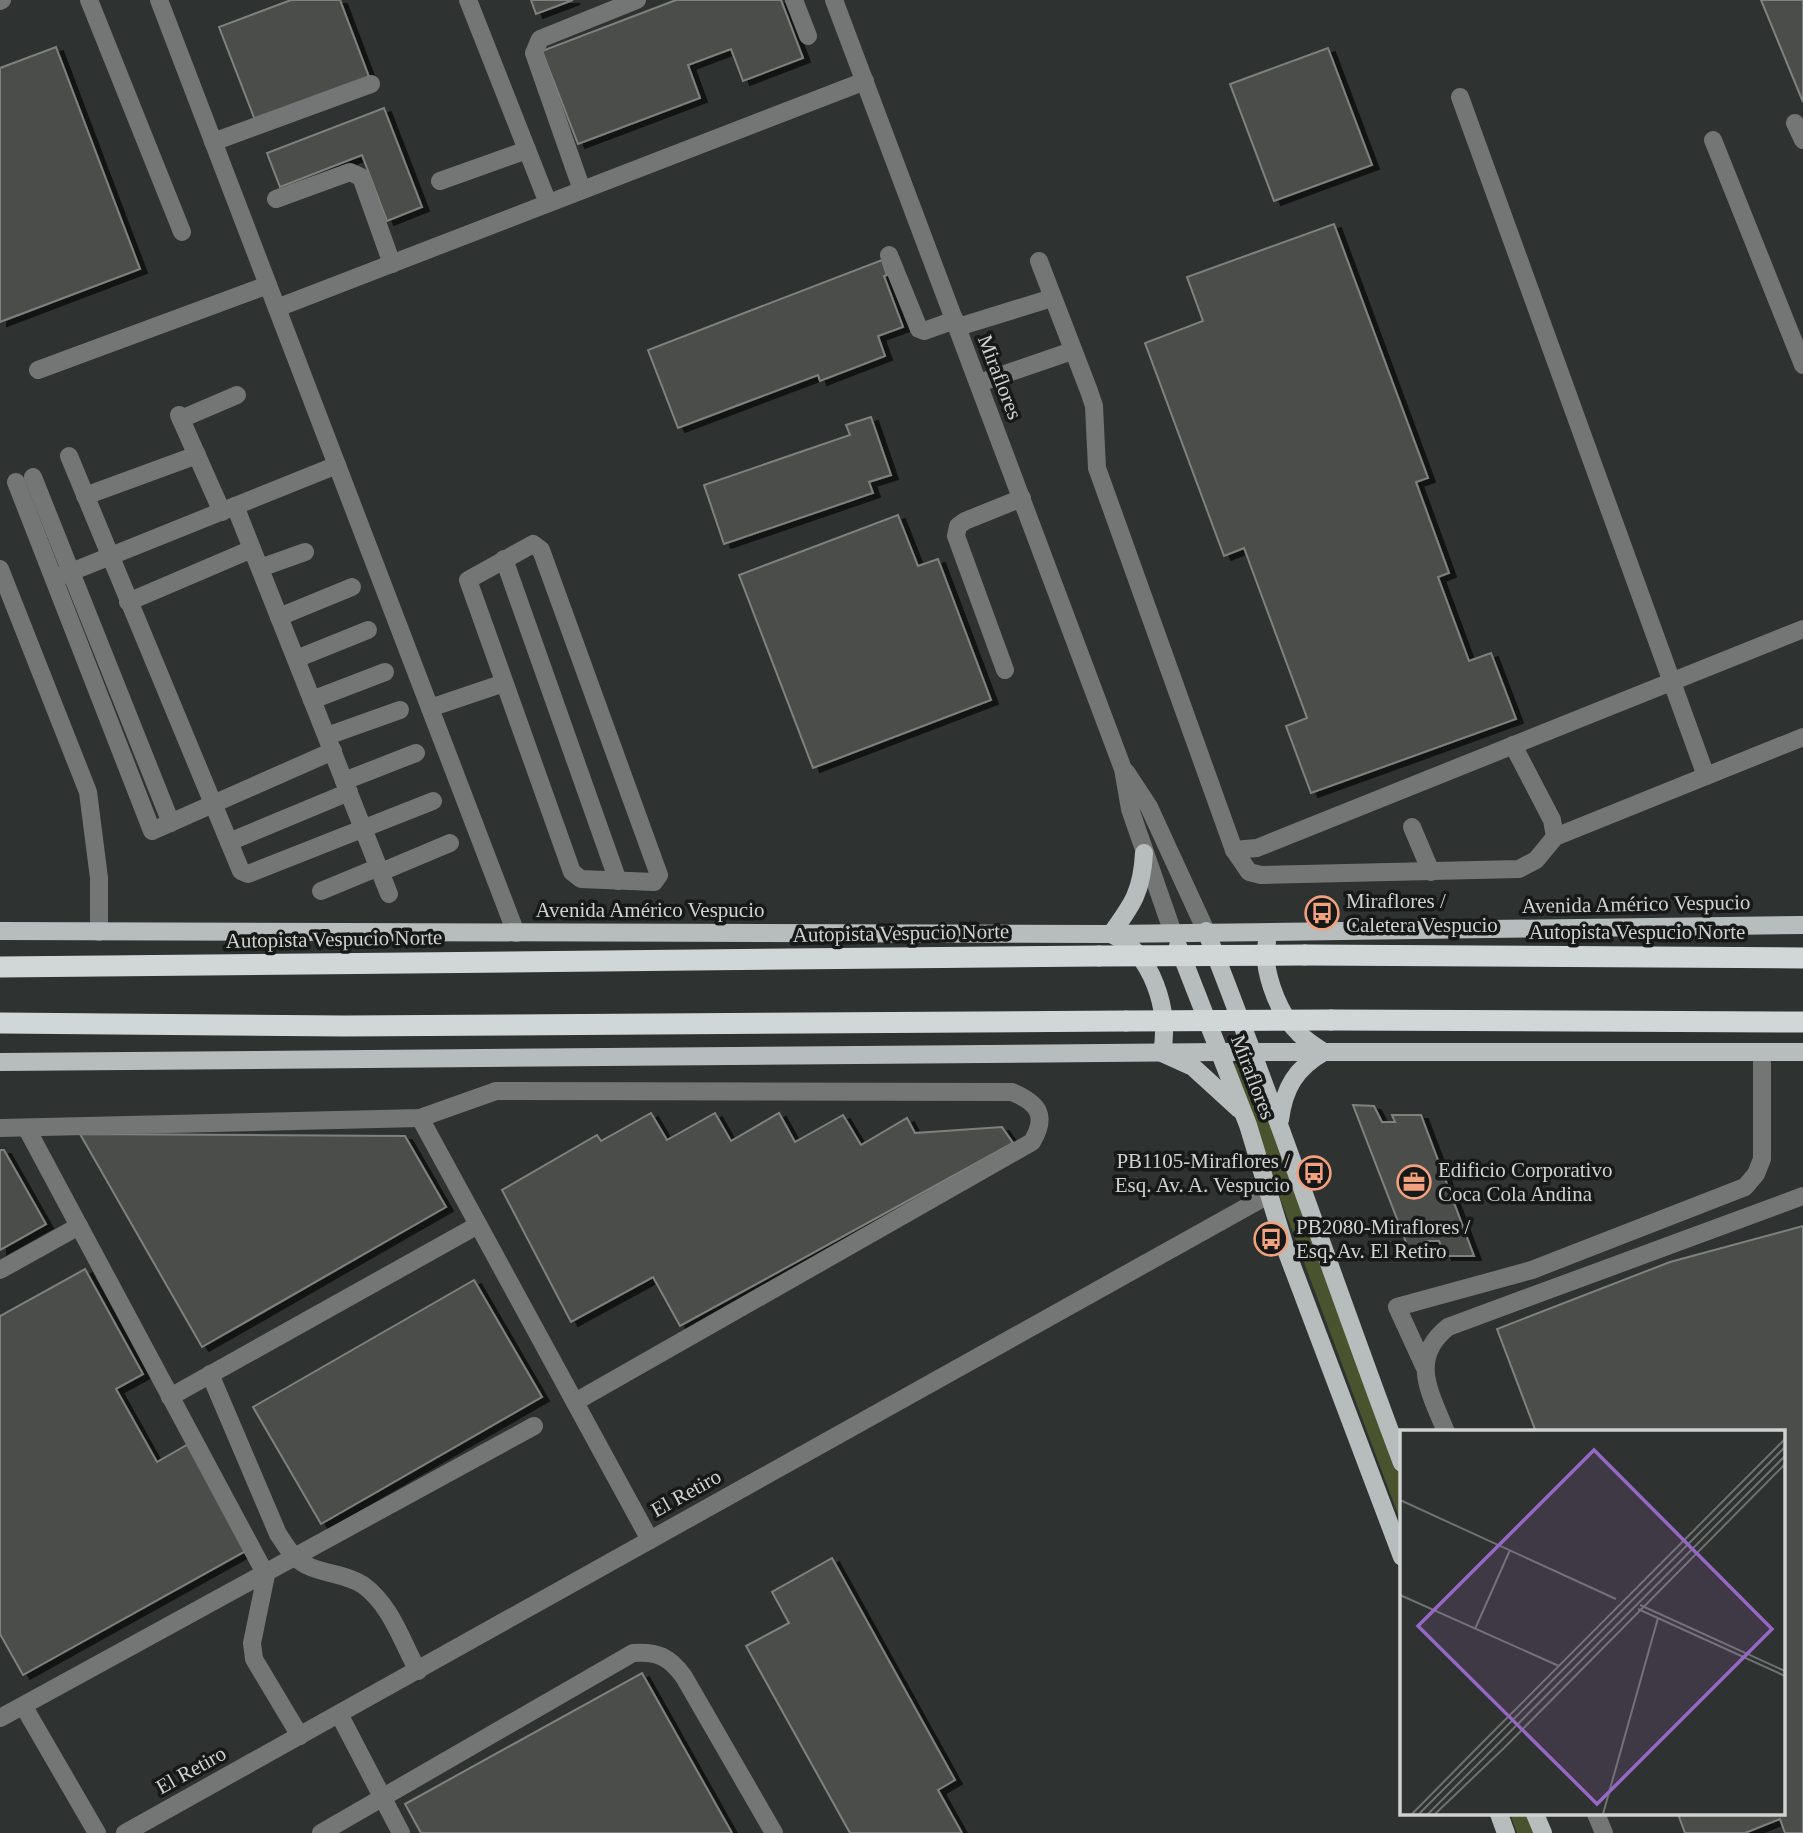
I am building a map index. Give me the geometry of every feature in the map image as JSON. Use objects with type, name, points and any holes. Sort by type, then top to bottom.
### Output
[{"type":"highway","name":"Autopista Vespucio Norte","points":[[0,967],[1099,956],[1803,958]]},
{"type":"highway","points":[[0,1023],[358,1026],[1331,1020],[1803,1022]]},
{"type":"main road","points":[[1144,853],[1143,881],[1136,899],[1111,934],[1133,948],[1147,967],[1162,1006],[1165,1034],[1162,1053]]},
{"type":"main road","name":"Avenida Américo Vespucio","points":[[0,931],[1111,934],[1803,925]]},
{"type":"main road","points":[[1272,930],[1266,946],[1266,964],[1282,1011],[1300,1035],[1324,1052]]},
{"type":"main road","name":"Miraflores","points":[[1206,931],[1280,1120],[1338,1293],[1400,1458]]},
{"type":"main road","name":"Miraflores","points":[[1173,933],[1244,1114],[1286,1250],[1400,1552]]},
{"type":"main road","points":[[0,1062],[1220,1052],[1803,1052]]},
{"type":"main road","points":[[1280,1120],[1282,1103],[1292,1080],[1305,1065],[1324,1052]]},
{"type":"main road","points":[[1162,1053],[1193,1067],[1244,1114]]},
{"type":"main road","points":[[1499,1815],[1506,1833]]},
{"type":"main road","points":[[1535,1815],[1543,1833]]},
{"type":"street","points":[[89,0],[182,232]]},
{"type":"street","points":[[159,0],[516,933]]},
{"type":"street","points":[[468,0],[548,203]]},
{"type":"street","points":[[582,190],[534,53],[534,46],[540,39],[637,0]]},
{"type":"street","points":[[794,0],[808,36]]},
{"type":"street","name":"Miraflores","points":[[834,0],[1124,769],[1130,809],[1173,933]]},
{"type":"street","points":[[277,308],[865,81]]},
{"type":"street","points":[[213,142],[371,84]]},
{"type":"street","points":[[1460,97],[1706,776]]},
{"type":"street","points":[[1796,123],[1803,140]]},
{"type":"street","points":[[1713,140],[1803,365]]},
{"type":"street","points":[[440,181],[527,150]]},
{"type":"street","points":[[276,199],[350,172],[355,173],[361,177],[391,264]]},
{"type":"street","points":[[889,256],[919,329],[924,331],[1052,298]]},
{"type":"street","points":[[1039,261],[1094,407],[1097,468],[1234,850],[1249,872],[1261,875],[1519,869],[1536,860],[1555,837],[1803,737]]},
{"type":"street","points":[[38,370],[268,285]]},
{"type":"street","points":[[979,383],[1072,351]]},
{"type":"street","points":[[237,395],[180,417],[197,454],[252,549],[390,894]]},
{"type":"street","points":[[85,496],[197,454]]},
{"type":"street","points":[[69,456],[241,872],[248,874],[433,801]]},
{"type":"street","points":[[53,580],[337,465]]},
{"type":"street","points":[[171,823],[71,573],[24,480],[53,580],[151,831],[171,823],[212,804],[400,710]]},
{"type":"street","points":[[1004,670],[956,536],[958,526],[965,521],[1022,498]]},
{"type":"street","points":[[533,544],[541,550],[659,875],[654,882],[581,879],[572,873],[468,580],[504,559],[533,544]]},
{"type":"street","points":[[128,602],[252,549]]},
{"type":"street","points":[[260,568],[305,552]]},
{"type":"street","points":[[504,559],[618,881]]},
{"type":"street","points":[[0,569],[88,792],[99,878],[99,932]]},
{"type":"street","points":[[279,617],[352,587]]},
{"type":"street","points":[[1234,850],[1257,848],[1803,629]]},
{"type":"street","points":[[296,659],[368,630]]},
{"type":"street","points":[[312,700],[385,672]]},
{"type":"street","points":[[430,708],[504,683]]},
{"type":"street","points":[[1514,745],[1552,820],[1555,837]]},
{"type":"street","points":[[229,842],[416,752]]},
{"type":"street","name":"Miraflores","points":[[1124,769],[1149,807],[1206,931]]},
{"type":"street","points":[[1412,827],[1431,872]]},
{"type":"street","points":[[321,891],[450,843]]},
{"type":"street","points":[[1445,1430],[1427,1385],[1424,1366],[1397,1307],[1532,1270],[1745,1187],[1756,1174],[1762,1159],[1762,1052]]},
{"type":"street","points":[[0,1128],[420,1118],[496,1091],[1012,1091],[1031,1100],[1039,1112],[1040,1129],[1032,1142],[575,1402]]},
{"type":"street","points":[[420,1118],[650,1540]]},
{"type":"street","points":[[27,1129],[266,1575],[252,1643],[254,1659],[300,1736]]},
{"type":"street","name":"El Retiro","points":[[125,1833],[1270,1194]]},
{"type":"street","points":[[1424,1366],[1429,1348],[1438,1335],[1462,1321],[1803,1196]]},
{"type":"street","points":[[170,1397],[478,1225]]},
{"type":"street","points":[[0,1270],[79,1226]]},
{"type":"street","points":[[210,1374],[278,1534],[294,1556],[317,1570],[354,1580],[371,1592],[388,1613],[418,1671]]},
{"type":"street","points":[[0,1718],[266,1575],[294,1556],[534,1426]]},
{"type":"street","points":[[321,1833],[633,1653],[649,1652],[675,1664],[684,1677],[774,1833]]},
{"type":"street","points":[[24,1707],[97,1833]]},
{"type":"street","points":[[339,1714],[401,1833]]},
{"type":"street","points":[[1596,1815],[1604,1833]]},
{"type":"green space","points":[[1250,1063],[1400,1465],[1400,1520],[1230,1064]]},
{"type":"green space","points":[[1510,1815],[1531,1815],[1538,1833],[1517,1833]]},
{"type":"building","points":[[291,0],[340,0],[369,77],[255,120],[219,27]]},
{"type":"building","points":[[531,0],[573,0],[536,14]]},
{"type":"building","points":[[676,0],[781,0],[803,58],[743,81],[731,49],[688,65],[700,98],[578,144],[542,51]]},
{"type":"building","points":[[1761,0],[1803,0],[1803,102]]},
{"type":"building","points":[[56,47],[140,269],[0,322],[0,68]]},
{"type":"building","points":[[1328,48],[1372,165],[1274,201],[1230,84]]},
{"type":"building","points":[[384,108],[422,207],[387,221],[362,155],[280,187],[267,153]]},
{"type":"building","points":[[1334,224],[1428,478],[1416,482],[1449,573],[1438,577],[1469,661],[1491,653],[1516,719],[1311,793],[1286,726],[1307,718],[1244,548],[1224,556],[1145,343],[1203,321],[1187,277]]},
{"type":"building","points":[[882,260],[887,275],[884,276],[903,327],[878,336],[885,356],[820,381],[818,375],[678,428],[648,350]]},
{"type":"building","points":[[871,417],[891,475],[869,482],[873,493],[724,544],[704,485],[850,435],[846,425]]},
{"type":"building","points":[[898,515],[918,566],[938,559],[991,700],[813,768],[739,575]]},
{"type":"building","name":"Edificio Corporativo Coca Cola Andina","points":[[1353,1105],[1374,1106],[1382,1122],[1395,1122],[1392,1115],[1421,1115],[1474,1256],[1445,1256],[1439,1241],[1426,1241],[1429,1250],[1409,1250]]},
{"type":"building","points":[[651,1113],[667,1140],[715,1113],[731,1141],[779,1113],[795,1142],[843,1115],[861,1145],[907,1118],[915,1133],[1002,1127],[1013,1143],[680,1326],[653,1277],[571,1322],[502,1190],[597,1135],[601,1141]]},
{"type":"building","points":[[80,1134],[405,1136],[446,1207],[202,1347]]},
{"type":"building","points":[[0,1150],[4,1150],[46,1224],[0,1250]]},
{"type":"building","points":[[1803,1226],[1803,1833],[1785,1833],[1780,1819],[1745,1833],[1685,1833],[1678,1815],[1786,1815],[1786,1430],[1535,1430],[1497,1329],[1670,1262]]},
{"type":"building","points":[[85,1269],[143,1374],[116,1389],[157,1462],[190,1443],[249,1549],[23,1675],[0,1634],[0,1316]]},
{"type":"building","points":[[474,1280],[542,1397],[321,1524],[253,1407]]},
{"type":"building","points":[[832,1558],[955,1780],[938,1790],[962,1833],[850,1833],[746,1646],[789,1623],[772,1592]]},
{"type":"building","points":[[642,1673],[732,1833],[421,1833],[405,1804]]},
{"type":"place","name":"Miraflores / Caletera Vespucio","points":[[1322,913]]},
{"type":"place","name":"PB1105-Miraflores / Esq. Av. A. Vespucio","points":[[1314,1173]]},
{"type":"place","name":"Edificio Corporativo Coca Cola Andina","points":[[1414,1182]]},
{"type":"place","name":"PB2080-Miraflores / Esq. Av. El Retiro","points":[[1271,1239]]}]
